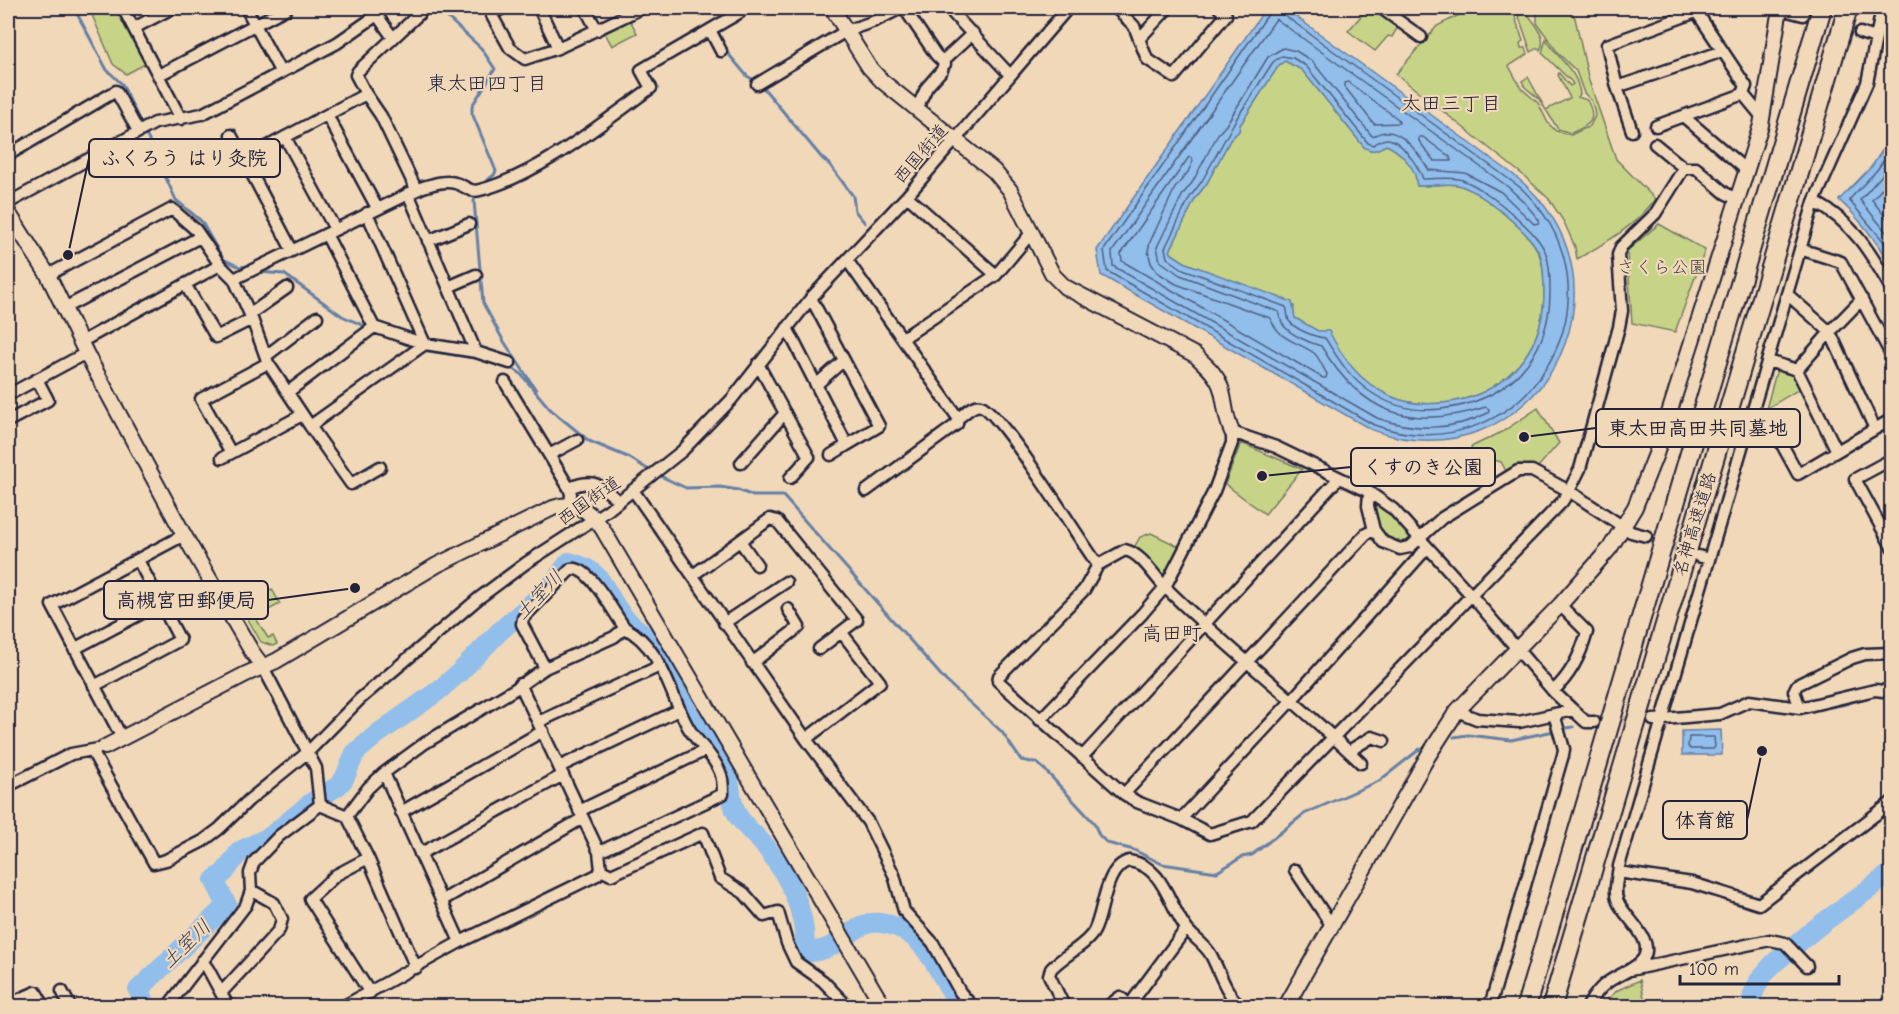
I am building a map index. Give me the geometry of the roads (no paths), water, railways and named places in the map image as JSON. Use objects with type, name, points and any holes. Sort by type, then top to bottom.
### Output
[{"type":"highway","name":"名神高速道路","points":[[1526,1006],[1822,8]]},
{"type":"highway","name":"名神高速道路","points":[[1552,1006],[1848,8]]},
{"type":"street","points":[[123,8],[181,119]]},
{"type":"street","points":[[134,28],[172,8]]},
{"type":"street","points":[[246,8],[281,73]]},
{"type":"street","points":[[159,75],[287,8]]},
{"type":"street","points":[[421,8],[421,12],[358,71],[357,78],[386,124],[412,191],[428,241],[476,352]]},
{"type":"street","points":[[502,8],[492,16],[510,48],[525,59],[558,48],[635,9]]},
{"type":"street","points":[[538,8],[558,48]]},
{"type":"street","points":[[585,8],[597,30]]},
{"type":"street","points":[[234,279],[412,191],[438,183],[453,182],[477,191],[525,172],[566,149],[651,88],[641,70],[739,14],[738,8]]},
{"type":"street","points":[[832,8],[874,73],[916,110],[994,171],[1003,181],[1010,190],[1053,275],[1065,287],[1195,355],[1211,370],[1220,385],[1226,420],[1232,432],[1232,443],[1214,491],[1165,587],[1040,720]]},
{"type":"street","points":[[758,83],[846,31],[903,8],[936,55],[945,64]]},
{"type":"street","points":[[948,8],[1010,75]]},
{"type":"street","name":"西国街道","points":[[98,749],[154,863],[166,860],[203,841],[308,752],[360,699],[484,594],[526,563],[595,519],[657,472],[699,434],[732,399],[811,298],[907,196],[1068,8]]},
{"type":"street","points":[[1116,8],[1134,26],[1147,59],[1174,77],[1226,15],[1219,8]]},
{"type":"street","points":[[1140,38],[1168,8]]},
{"type":"street","points":[[1381,8],[1421,37]]},
{"type":"street","points":[[1286,1006],[1428,756],[1457,711],[1560,605],[1610,548],[1625,526],[1656,454],[1762,117],[1779,8],[1803,15]]},
{"type":"street","points":[[1632,131],[1617,87],[1607,45],[1695,10],[1746,86],[1743,94],[1656,126]]},
{"type":"street","points":[[1588,1006],[1607,982],[1643,959],[1646,944],[1618,901],[1616,893],[1618,872],[1657,720],[1709,559],[1800,249],[1815,202],[1868,83],[1876,38],[1885,10]]},
{"type":"street","points":[[8,203],[138,131],[155,123],[202,114],[281,73],[337,43],[374,11],[393,38]]},
{"type":"street","points":[[710,30],[721,51]]},
{"type":"street","points":[[916,110],[927,87],[942,70],[945,59],[973,33]]},
{"type":"street","points":[[1860,33],[1876,38]]},
{"type":"street","points":[[1617,87],[1723,51]]},
{"type":"street","points":[[8,155],[116,91],[138,131]]},
{"type":"street","points":[[244,159],[366,94]]},
{"type":"street","points":[[1743,94],[1762,117]]},
{"type":"street","points":[[327,115],[372,211],[425,344]]},
{"type":"street","points":[[1683,116],[1745,169]]},
{"type":"street","points":[[231,135],[292,250]]},
{"type":"street","points":[[285,137],[374,327],[425,344],[476,352],[510,363]]},
{"type":"street","points":[[1656,144],[1683,168],[1696,168],[1725,193],[1737,199]]},
{"type":"street","points":[[1361,763],[1349,751],[1334,738],[1291,701],[1165,587],[1133,552],[1125,550],[1098,565],[1084,590],[999,676],[998,681],[1040,720],[1124,794],[1137,802],[1181,819],[1210,834],[1252,821],[1334,738],[1562,502],[1580,469],[1619,327],[1622,311],[1618,255],[1622,247],[1655,214],[1683,168]]},
{"type":"street","points":[[907,196],[996,275]]},
{"type":"street","points":[[1815,202],[1843,220],[1867,248],[1892,290]]},
{"type":"street","points":[[48,275],[172,209],[196,230],[219,265],[234,279],[267,359],[302,415],[351,484],[381,467]]},
{"type":"street","points":[[8,212],[48,275],[83,348],[184,535],[263,667],[308,752],[316,768],[320,805]]},
{"type":"street","points":[[428,241],[469,224]]},
{"type":"street","points":[[903,338],[996,275],[1032,232]]},
{"type":"street","points":[[64,308],[200,237]]},
{"type":"street","points":[[1800,249],[1841,262],[1892,356]]},
{"type":"street","points":[[847,260],[958,418],[957,424],[866,491]]},
{"type":"street","points":[[8,395],[219,265]]},
{"type":"street","points":[[448,287],[476,275]]},
{"type":"street","points":[[185,284],[216,338],[251,316],[287,288]]},
{"type":"street","points":[[1787,294],[1830,332],[1875,429]]},
{"type":"street","points":[[811,298],[879,426],[831,455]]},
{"type":"street","points":[[1797,370],[1862,299]]},
{"type":"street","points":[[302,415],[227,455],[201,399],[267,359],[317,316]]},
{"type":"street","points":[[288,392],[374,327]]},
{"type":"street","points":[[787,328],[848,445]]},
{"type":"street","points":[[310,426],[425,344]]},
{"type":"street","points":[[1768,361],[1797,370],[1837,451]]},
{"type":"street","points":[[816,385],[843,362]]},
{"type":"street","points":[[758,364],[809,457],[790,478]]},
{"type":"street","points":[[8,421],[48,400],[37,379]]},
{"type":"street","points":[[505,382],[520,397],[549,455],[572,494],[570,505]]},
{"type":"street","points":[[958,418],[978,405],[990,412],[1036,473],[1098,565]]},
{"type":"street","points":[[741,463],[785,413]]},
{"type":"street","points":[[1779,439],[1798,474],[1892,419]]},
{"type":"street","points":[[1232,432],[1276,447],[1339,477],[1369,492],[1393,509],[1471,595],[1553,692],[1586,722],[1594,722]]},
{"type":"street","points":[[549,455],[576,440]]},
{"type":"street","points":[[1892,459],[1855,479],[1892,547]]},
{"type":"street","points":[[1369,492],[1369,517],[1374,530],[1383,542],[1400,549],[1410,547],[1442,518],[1518,471],[1532,471],[1569,491],[1631,532],[1646,537]]},
{"type":"street","points":[[1082,757],[1339,477]]},
{"type":"street","points":[[568,488],[594,483],[608,491],[618,501]]},
{"type":"street","points":[[633,490],[752,663],[868,822],[894,874],[904,911],[933,943],[960,992],[972,1006]]},
{"type":"street","points":[[8,785],[71,754],[98,749],[122,738],[276,661],[437,565],[553,508],[570,505],[585,509],[595,519],[883,1006]]},
{"type":"street","points":[[693,575],[770,519],[777,521],[857,620],[819,649]]},
{"type":"street","points":[[1124,794],[1366,534],[1374,530]]},
{"type":"street","points":[[122,738],[52,605],[184,535]]},
{"type":"street","points":[[740,541],[757,566]]},
{"type":"street","points":[[1181,819],[1291,701],[1427,548]]},
{"type":"street","points":[[1698,556],[1709,559]]},
{"type":"street","points":[[94,686],[180,640],[138,560]]},
{"type":"street","points":[[545,668],[522,624],[523,618],[571,569],[579,569],[594,582],[625,628],[636,634],[660,666],[679,710],[694,737],[706,750],[721,774],[723,794],[598,852]]},
{"type":"street","points":[[724,623],[786,582]]},
{"type":"street","points":[[74,649],[161,603]]},
{"type":"street","points":[[1553,692],[1578,658],[1587,632],[1560,605]]},
{"type":"street","points":[[752,663],[799,627],[788,609]]},
{"type":"street","points":[[347,816],[368,788],[384,773],[425,743],[515,689],[545,668],[614,637],[625,628]]},
{"type":"street","points":[[806,739],[880,682],[842,633]]},
{"type":"street","points":[[1800,708],[1794,691],[1797,685],[1852,658],[1865,654],[1892,653]]},
{"type":"street","points":[[401,812],[541,727],[660,666]]},
{"type":"street","points":[[344,1006],[460,942],[597,876],[601,870],[598,852],[520,684]]},
{"type":"street","points":[[1657,720],[1720,714],[1749,701],[1800,708],[1875,690],[1892,692]]},
{"type":"street","points":[[420,854],[561,771],[679,710]]},
{"type":"street","points":[[1457,711],[1477,719],[1519,722],[1555,716],[1573,710]]},
{"type":"street","points":[[1490,1006],[1563,755],[1564,749],[1555,716]]},
{"type":"street","points":[[1349,751],[1372,737],[1384,741]]},
{"type":"street","points":[[441,901],[581,814],[706,750]]},
{"type":"street","points":[[384,773],[460,942]]},
{"type":"street","points":[[1618,872],[1692,884],[1759,904],[1892,802]]},
{"type":"street","points":[[320,805],[347,816],[416,968]]},
{"type":"street","points":[[168,1006],[244,908],[251,890],[250,873],[254,862],[279,836],[320,805]]},
{"type":"street","points":[[601,870],[611,875],[703,833],[716,869],[723,881],[744,893],[764,916],[778,912],[787,943],[796,962],[823,981],[846,1006]]},
{"type":"street","points":[[368,858],[336,875],[310,899],[370,993]]},
{"type":"street","points":[[1064,1006],[1049,975],[1051,969],[1093,933],[1110,880],[1126,861],[1133,862],[1156,875],[1186,929],[1205,945],[1229,993],[1240,1006]]},
{"type":"street","points":[[1294,870],[1332,926]]},
{"type":"street","points":[[220,993],[279,930],[282,919],[274,903],[251,890]]},
{"type":"street","points":[[1108,1006],[1120,997],[1133,1003],[1186,929]]},
{"type":"street","points":[[1627,971],[1770,940],[1785,943],[1807,966]]},
{"type":"street","points":[[202,961],[228,1006]]},
{"type":"street","points":[[62,991],[70,1006]]},
{"type":"street","points":[[8,1004],[36,992],[44,1006]]},
{"type":"water","points":[[1266,8],[1284,8],[1514,175],[1554,220],[1572,269],[1572,319],[1555,365],[1524,404],[1482,430],[1430,440],[1372,430],[1101,275],[1097,250]],"holes":[[[1285,61],[1302,70],[1364,147],[1375,150],[1386,145],[1394,150],[1412,168],[1417,186],[1453,184],[1478,195],[1515,224],[1537,249],[1544,274],[1542,317],[1527,354],[1500,382],[1483,392],[1443,403],[1416,403],[1396,399],[1361,377],[1340,351],[1329,331],[1318,331],[1295,318],[1292,302],[1186,263],[1170,251],[1195,199],[1279,65]]]},
{"type":"water","points":[[1891,137],[1891,268],[1855,215],[1839,200],[1872,166]]},
{"type":"water","points":[[1721,730],[1722,755],[1682,755],[1682,731]]},
{"type":"waterway","points":[[74,8],[107,70],[122,84],[142,126]]},
{"type":"waterway","points":[[437,8],[481,48],[495,69],[472,106],[472,113],[496,171],[479,187]]},
{"type":"waterway","points":[[717,29],[721,38],[720,42]]},
{"type":"waterway","points":[[725,50],[747,76],[756,81]]},
{"type":"waterway","points":[[761,85],[830,165],[853,196],[855,211],[865,223]]},
{"type":"waterway","points":[[145,132],[176,200],[201,221],[223,259],[240,267],[248,266],[251,269]]},
{"type":"waterway","points":[[477,193],[474,201],[483,303],[503,340],[536,390]]},
{"type":"waterway","points":[[257,272],[284,274],[342,316],[369,328]]},
{"type":"waterway","points":[[388,337],[416,348]]},
{"type":"waterway","points":[[422,350],[481,359]]},
{"type":"waterway","points":[[510,367],[520,373],[550,409],[589,441],[630,458],[652,472]]},
{"type":"waterway","points":[[658,475],[686,488],[720,487],[738,490],[753,496],[783,496],[946,681],[1002,732],[1021,760],[1037,763],[1045,770],[1094,823],[1099,835],[1107,843],[1134,850],[1162,864],[1217,872],[1242,857],[1252,855],[1304,814],[1379,781],[1420,749]]},
{"type":"waterway","name":"土室川","points":[[139,1006],[144,1001],[138,990],[227,905],[214,880],[224,873],[240,851],[271,836],[312,802],[338,786],[344,779],[355,753],[460,672],[499,632],[550,587],[569,562],[595,575],[619,611],[653,644],[667,665],[676,681],[687,711],[718,753],[726,768],[733,804],[738,816],[766,847],[782,870],[794,894],[802,919],[805,947],[811,952],[827,948],[867,924],[891,925],[905,931],[925,948],[961,1006]]},
{"type":"waterway","points":[[1813,710],[1842,705],[1868,697]]},
{"type":"waterway","points":[[1561,729],[1573,727]]},
{"type":"waterway","points":[[1454,737],[1468,735],[1511,740],[1554,731]]},
{"type":"waterway","points":[[1751,1006],[1753,994],[1760,979],[1773,964],[1816,928],[1892,872]]},
{"type":"tunnel","points":[[1803,15],[1860,33]]},
{"type":"tunnel","points":[[1646,536],[1690,553]]},
{"type":"tunnel","points":[[1608,722],[1653,720]]},
{"type":"place","name":"ふくろう はり灸院","points":[[68,255]]},
{"type":"place","name":"東太田高田共同墓地","points":[[1524,437]]},
{"type":"place","name":"くすのき公園","points":[[1262,476]]},
{"type":"place","name":"高槻宮田郵便局","points":[[355,588]]},
{"type":"place","name":"体育館","points":[[1762,751]]},
{"type":"district","name":"東太田四丁目","points":[[487,83]]},
{"type":"district","name":"太田三丁目","points":[[1451,103]]},
{"type":"district","name":"高田町","points":[[1172,633]]},
{"type":"park label","name":"さくら公園","points":[[1662,267]]}]
